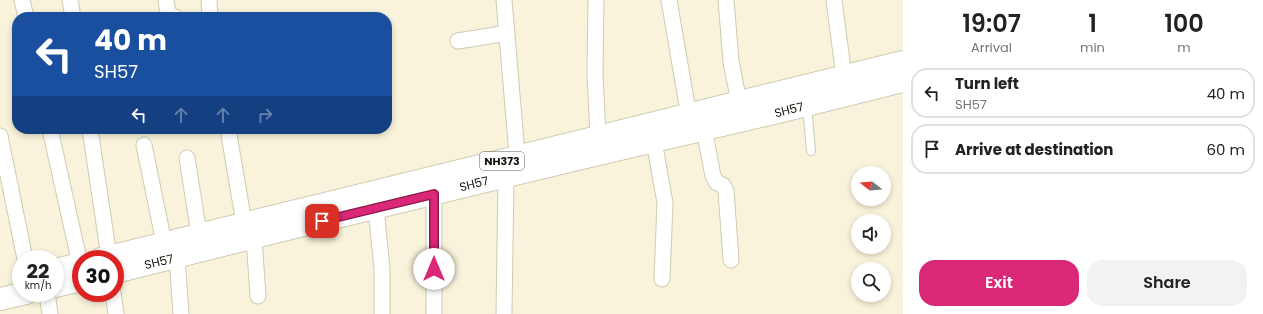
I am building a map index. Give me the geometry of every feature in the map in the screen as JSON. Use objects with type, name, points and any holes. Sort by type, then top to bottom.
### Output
[{"type":"highway","name":"NH373","points":[[124,260],[170,250],[199,234],[249,230],[514,169],[598,137],[695,126],[741,112],[844,76],[903,62]]},
{"type":"highway","name":"SH57","points":[[741,112],[807,105],[903,81]]},
{"type":"highway","name":"SH57","points":[[170,250],[249,230],[376,208],[434,194],[514,169],[654,141],[695,126]]},
{"type":"highway","points":[[0,284],[12,281]]},
{"type":"highway","points":[[0,299],[12,296]]},
{"type":"street","points":[[22,0],[25,12]]},
{"type":"street","points":[[70,0],[72,12]]},
{"type":"street","points":[[166,0],[169,12]]},
{"type":"street","points":[[209,0],[210,12]]},
{"type":"street","points":[[504,0],[514,169],[504,314]]},
{"type":"street","points":[[596,0],[595,74],[598,137]]},
{"type":"street","points":[[669,0],[695,126],[712,176],[717,183],[723,184],[726,191],[731,260]]},
{"type":"street","points":[[726,0],[731,62],[741,112]]},
{"type":"street","points":[[834,0],[844,76]]},
{"type":"street","points":[[458,41],[507,33]]},
{"type":"street","points":[[51,134],[77,250]]},
{"type":"street","points":[[91,134],[106,250]]},
{"type":"street","points":[[229,134],[249,230],[258,296]]},
{"type":"street","points":[[0,136],[2,154],[23,250]]},
{"type":"street","points":[[654,141],[665,202],[662,279]]},
{"type":"street","points":[[144,145],[170,250],[181,314]]},
{"type":"street","points":[[187,158],[199,234]]},
{"type":"street","points":[[434,194],[434,314]]},
{"type":"street","points":[[376,208],[382,269],[382,314]]},
{"type":"street","points":[[48,302],[50,314]]},
{"type":"street","points":[[115,302],[116,314]]},
{"type":"lane","points":[[807,105],[811,151]]},
{"type":"route","points":[[322,221],[434,194],[434,269]]}]
